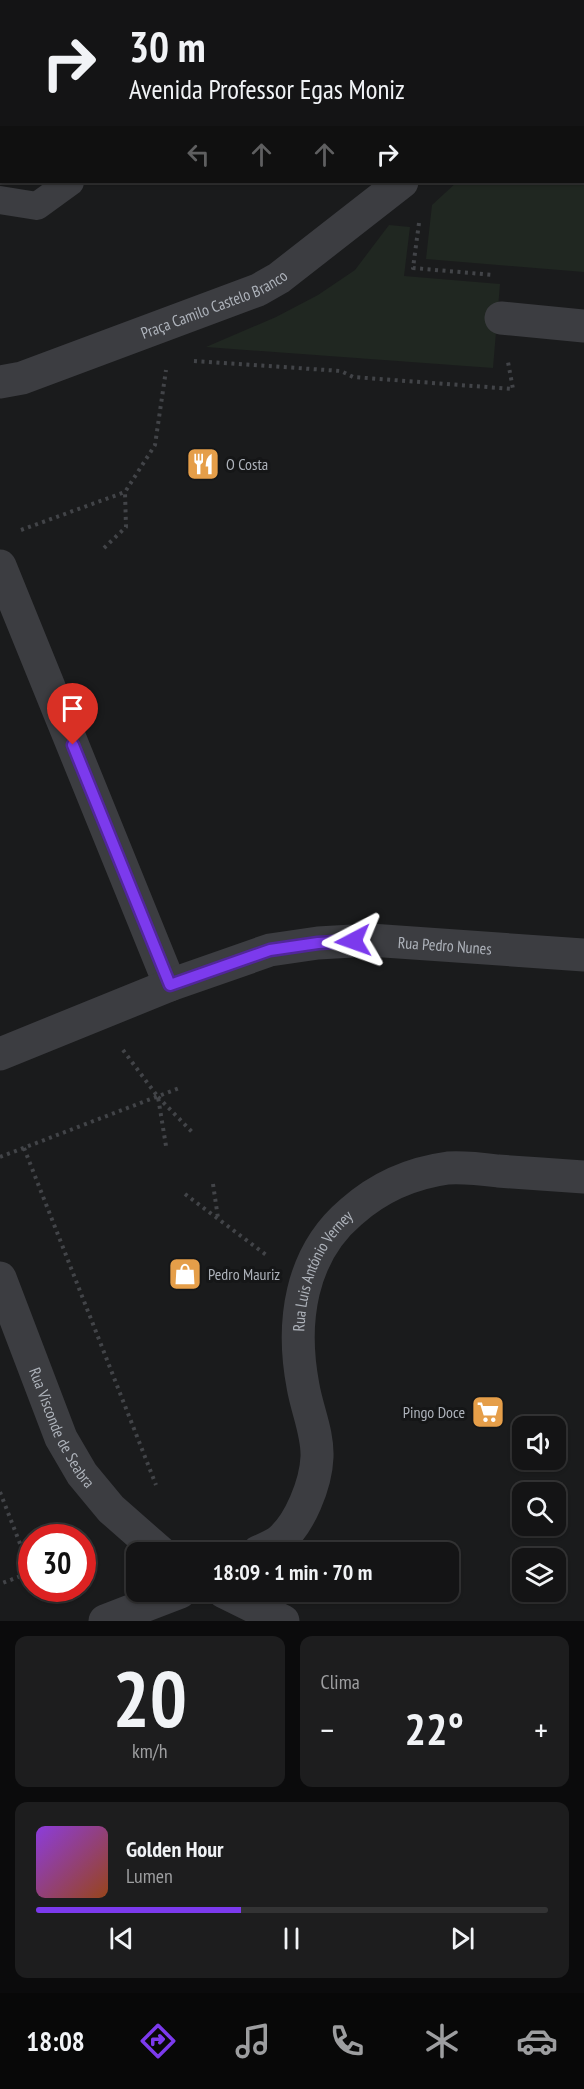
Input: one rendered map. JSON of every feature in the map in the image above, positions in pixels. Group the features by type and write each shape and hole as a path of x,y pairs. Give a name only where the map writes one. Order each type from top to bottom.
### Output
{"street":[{"name":"Praça Camilo Castelo Branco","path":"0,382 22,378 258,290 279,278 401,183"},
{"path":"501,318 584,326"},
{"path":"0,566 170,985"},
{"name":"Rua Pedro Nunes","path":"0,1054 170,985 270,950 318,943 370,940 584,955"},
{"name":"Rua Luis António Verney","path":"277,1542 291,1527 304,1506 314,1478 317,1456 315,1435 303,1387 297,1328 300,1298 310,1269 323,1243 341,1220 365,1199 391,1184 420,1173 451,1168 584,1177"},
{"name":"Rua Visconde de Seabra","path":"0,1278 61,1438 82,1474 111,1509 149,1542"},
{"path":"105,1621 154,1602"},
{"path":"244,1602 283,1621"}],"lane":[{"path":"0,200 37,206 69,183"}],"path":[{"path":"419,228 413,268 500,275"},
{"path":"190,360 341,371 353,377 513,389 501,318"},
{"path":"21,530 124,492 155,445 166,369"},
{"path":"104,548 126,527 124,492"},
{"path":"102,1013 114,1037 158,1096 194,1134"},
{"path":"0,1157 182,1087"},
{"path":"158,1096 166,1146"},
{"path":"24,1148 156,1485"},
{"path":"213,1184 218,1219"},
{"path":"185,1194 305,1284"},
{"path":"0,1492 31,1572 0,1584"}],"shaded area":[{"path":"456,183 584,183 584,272 426,259 432,205"},
{"path":"389,225 410,227 404,276 500,284 493,368 206,347 276,317 318,295 355,270"}],"place":[{"name":"O Costa","path":"203,464"},
{"name":"Pedro Mauriz","path":"185,1274"},
{"name":"Pingo Doce","path":"488,1412"}],"route":[{"path":"73,745 170,985 270,950 353,941"}]}
